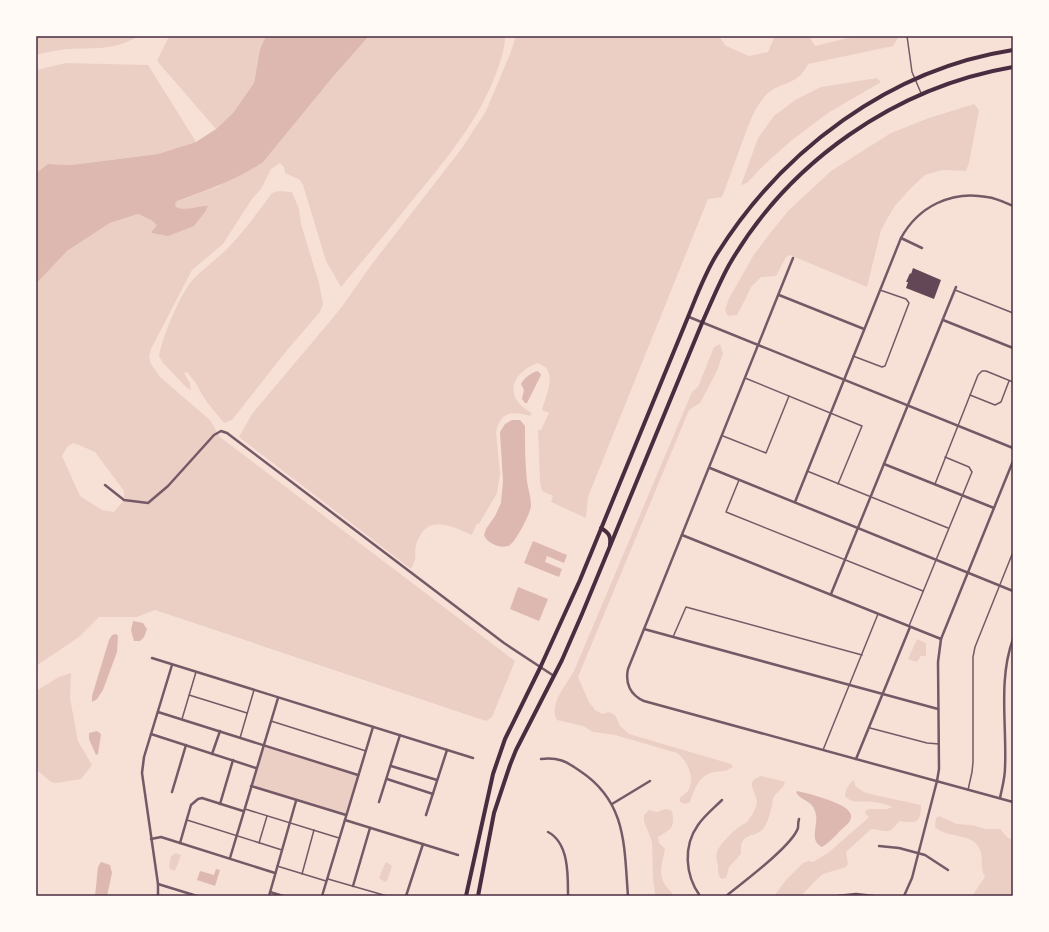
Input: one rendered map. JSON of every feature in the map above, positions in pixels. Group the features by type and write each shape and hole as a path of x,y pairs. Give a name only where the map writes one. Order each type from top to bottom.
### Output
{"main road":[{"path":"466,896 493,774 512,725 580,580 688,317 717,255 748,210 780,173 815,142 846,118 885,94 914,79 961,62 1013,50"},
{"path":"478,896 494,813 516,750 554,676 582,614 715,292 738,251 763,217 792,183 819,158 854,131 883,113 921,93 958,80 1013,66"},
{"path":"602,528 607,532 610,538 609,551"}],"street":[{"path":"794,502 901,238 907,228 918,215 931,206 949,198 968,195 977,196 996,199 1013,206"},
{"path":"901,238 922,248"},
{"path":"793,258 723,436 644,629 627,675 629,688 638,698 644,701 1013,802"},
{"path":"831,594 956,289"},
{"path":"779,294 864,329"},
{"path":"688,317 1013,448"},
{"path":"943,320 1013,348"},
{"path":"105,485 124,500 148,503 168,486 214,435 221,431 227,433 504,643 554,676"},
{"path":"904,896 912,878 939,769 938,662 942,639 1013,460"},
{"path":"884,464 994,508"},
{"path":"710,468 1013,591"},
{"path":"682,535 942,639"},
{"path":"856,759 870,728 910,626"},
{"path":"644,629 938,709"},
{"path":"1000,798 1005,768 1005,677 1007,659 1013,639"},
{"path":"152,658 473,758"},
{"path":"158,896 158,884 142,773 144,757 172,665"},
{"path":"230,858 278,698"},
{"path":"158,712 358,775"},
{"path":"322,896 373,727"},
{"path":"212,754 220,731"},
{"path":"151,734 256,768"},
{"path":"379,802 400,736"},
{"path":"172,792 186,745"},
{"path":"426,815 447,750"},
{"path":"541,759 552,757 572,765 594,782 612,804 622,828 628,896"},
{"path":"220,804 233,760"},
{"path":"391,766 437,780"},
{"path":"387,778 432,794"},
{"path":"612,804 650,780"},
{"path":"251,786 296,801 346,815"},
{"path":"180,843 191,805 198,799 202,798 244,810"},
{"path":"700,896 689,873 689,845 700,822 722,800"},
{"path":"269,896 296,801"},
{"path":"726,896 763,866 792,838 798,829 799,819"},
{"path":"345,820 458,855"},
{"path":"352,886 370,828"},
{"path":"548,832 557,838 564,855 568,874 568,896"},
{"path":"151,838 161,837 276,873"},
{"path":"406,896 423,844"},
{"path":"879,846 918,852 931,858 948,870"},
{"path":"158,884 197,896"},
{"path":"270,892 283,896"},
{"path":"837,896 856,894 874,896"}],"lane":[{"path":"907,36 912,72 921,93"},
{"path":"956,289 1013,313"},
{"path":"853,356 882,367 885,366 888,359 909,303 906,299 880,290"},
{"path":"935,484 978,375 982,371 1013,382"},
{"path":"745,378 862,426 838,484"},
{"path":"970,394 995,405 998,404 1001,402 1009,381"},
{"path":"723,436 766,453 789,396"},
{"path":"910,626 948,528 972,472 966,465 945,457"},
{"path":"807,471 948,528"},
{"path":"739,480 726,512 923,591"},
{"path":"968,790 973,762 973,657 975,647 1013,552"},
{"path":"674,637 686,607 862,655"},
{"path":"823,750 878,614"},
{"path":"182,719 196,672"},
{"path":"240,738 254,690"},
{"path":"189,696 247,713"},
{"path":"271,721 366,751"},
{"path":"870,728 927,743 939,744"},
{"path":"244,810 339,838"},
{"path":"259,843 267,816"},
{"path":"187,820 282,850"},
{"path":"302,874 314,830"},
{"path":"277,866 387,896"}],"shaded area":[{"path":"36,36 138,36 119,45 110,47 60,50 36,55"},
{"path":"169,36 266,36 260,49 254,83 233,113 216,129 157,61"},
{"path":"266,36 369,36 331,79 263,162 210,189 177,201 175,204 176,207 185,209 208,206 194,226 168,236 152,233 157,225 151,220 138,214 110,223 67,251 36,284 36,173 48,164 71,165 158,154 196,142 216,129 233,113 254,83 260,49"},
{"path":"369,36 505,36 504,50 497,71 481,107 471,124 436,172 341,287 326,261 303,185 300,180 285,173 284,167 280,163 271,169 261,189 252,199 223,244 192,270 151,349 149,357 151,364 160,377 210,420 220,437 515,661 492,717 486,721 155,610 137,617 99,617 79,637 36,666 36,284 67,251 110,223 138,214 158,225 152,230 204,206 186,209 176,207 175,204 177,201 219,186 331,79","holes":["73,443 95,452 124,491 124,500 114,512 102,510 80,496 62,456 67,447"]},
{"path":"516,36 719,36 726,46 749,56 768,52 775,36 809,36 815,46 856,36 897,36 898,38 893,46 808,64 799,77 770,91 760,102 750,121 722,197 708,199 588,497 586,518 551,502 553,496 542,491 540,483 538,430 541,430 549,413 542,410 550,378 549,372 546,368 538,363 521,373 516,379 514,386 514,393 517,400 523,407 532,413 530,416 518,413 508,414 504,416 498,425 496,432 500,474 497,493 479,524 477,523 472,535 456,528 441,524 427,527 416,544 415,560 411,569 239,437 252,414 341,308 372,264 462,148 486,111"},
{"path":"66,63 148,65 196,142 158,154 71,165 48,164 36,173 36,70"},
{"path":"877,78 881,82 828,113 792,140 765,164 747,183 741,185 758,138 774,116 795,100 821,87"},
{"path":"974,104 979,110 969,163 966,171 942,170 925,175 894,207 881,230 867,287 790,255 786,257 776,276 761,277 751,287 737,315 728,316 725,310 729,298 753,256 788,211 831,171 891,133 929,118"},
{"path":"278,191 292,192 299,209 301,224 319,283 323,304 320,312 288,349 232,420 224,423 206,401 195,382 187,372 184,373 190,383 191,390 187,388 163,363 159,356 167,329 176,308 190,283 228,248 272,193"},
{"path":"720,344 723,353 717,371 700,403 689,410 578,677 589,702 595,710 602,714 609,712 615,715 620,726 629,734 731,764 733,767 724,771 710,773 701,779 690,802 685,804 680,802 680,798 687,793 691,784 691,779 687,764 677,753 615,735 593,732 583,726 557,720 555,708 560,695 574,671 692,392 698,387 714,347"},
{"path":"537,371 541,375 527,403 525,403 522,399 524,390 521,384 528,376"},
{"path":"512,420 520,420 525,426 526,474 531,505 526,520 516,538 510,545 501,547 490,542 484,535 501,503 503,481 500,432 505,424"},
{"path":"533,541 567,555 564,563 547,556 545,562 562,569 559,577 524,563"},
{"path":"518,587 548,599 539,621 510,609"},
{"path":"133,621 143,623 147,629 144,637 140,641 134,641 131,630"},
{"path":"116,634 118,636 117,652 103,690 97,699 92,702 92,696 109,640 112,635"},
{"path":"917,639 926,643 926,656 921,656 917,662 908,659"},
{"path":"71,673 70,698 78,741 92,765 81,779 56,783 51,782 36,769 36,691 59,677"},
{"path":"97,731 101,734 98,754 96,755 89,739 89,733"},
{"path":"263,745 358,775 346,815 251,786"},
{"path":"761,776 785,782 783,787 773,798 770,815 765,827 760,832 745,838 741,846 741,854 729,867 726,878 721,879 718,872 717,852 726,838 747,822 752,814 757,802 752,782"},
{"path":"854,780 855,786 864,792 921,805 919,819 914,822 900,821 889,831 871,829 846,852 848,864 846,867 823,874 801,896 774,896 786,880 803,863 809,861 813,862 828,853 867,819 869,817 865,813 866,810 892,807 879,803 854,801 848,799 845,796 846,792 849,785"},
{"path":"798,791 836,803 849,811 851,815 848,824 822,847 818,844 815,837 816,815 814,810 810,803 798,795 796,792"},
{"path":"665,809 671,810 673,820 670,829 658,837 659,843 665,849 661,875 664,883 674,896 654,896 652,842 644,821 644,815 649,810 657,812"},
{"path":"939,816 957,824 972,825 985,829 1000,829 1008,838 1013,840 1013,896 972,896 985,877 982,870 980,850 974,842 969,839 945,833 935,827 936,818"},
{"path":"176,853 181,855 175,871 169,867 171,856"},
{"path":"101,862 110,865 112,873 107,896 95,896 98,867"},
{"path":"387,862 392,866 387,881 385,882 379,878 385,863"},
{"path":"216,869 220,870 215,886 197,880 200,871 214,875"}],"building":[{"path":"913,268 941,280 934,299 906,288 908,282 906,282"}]}
